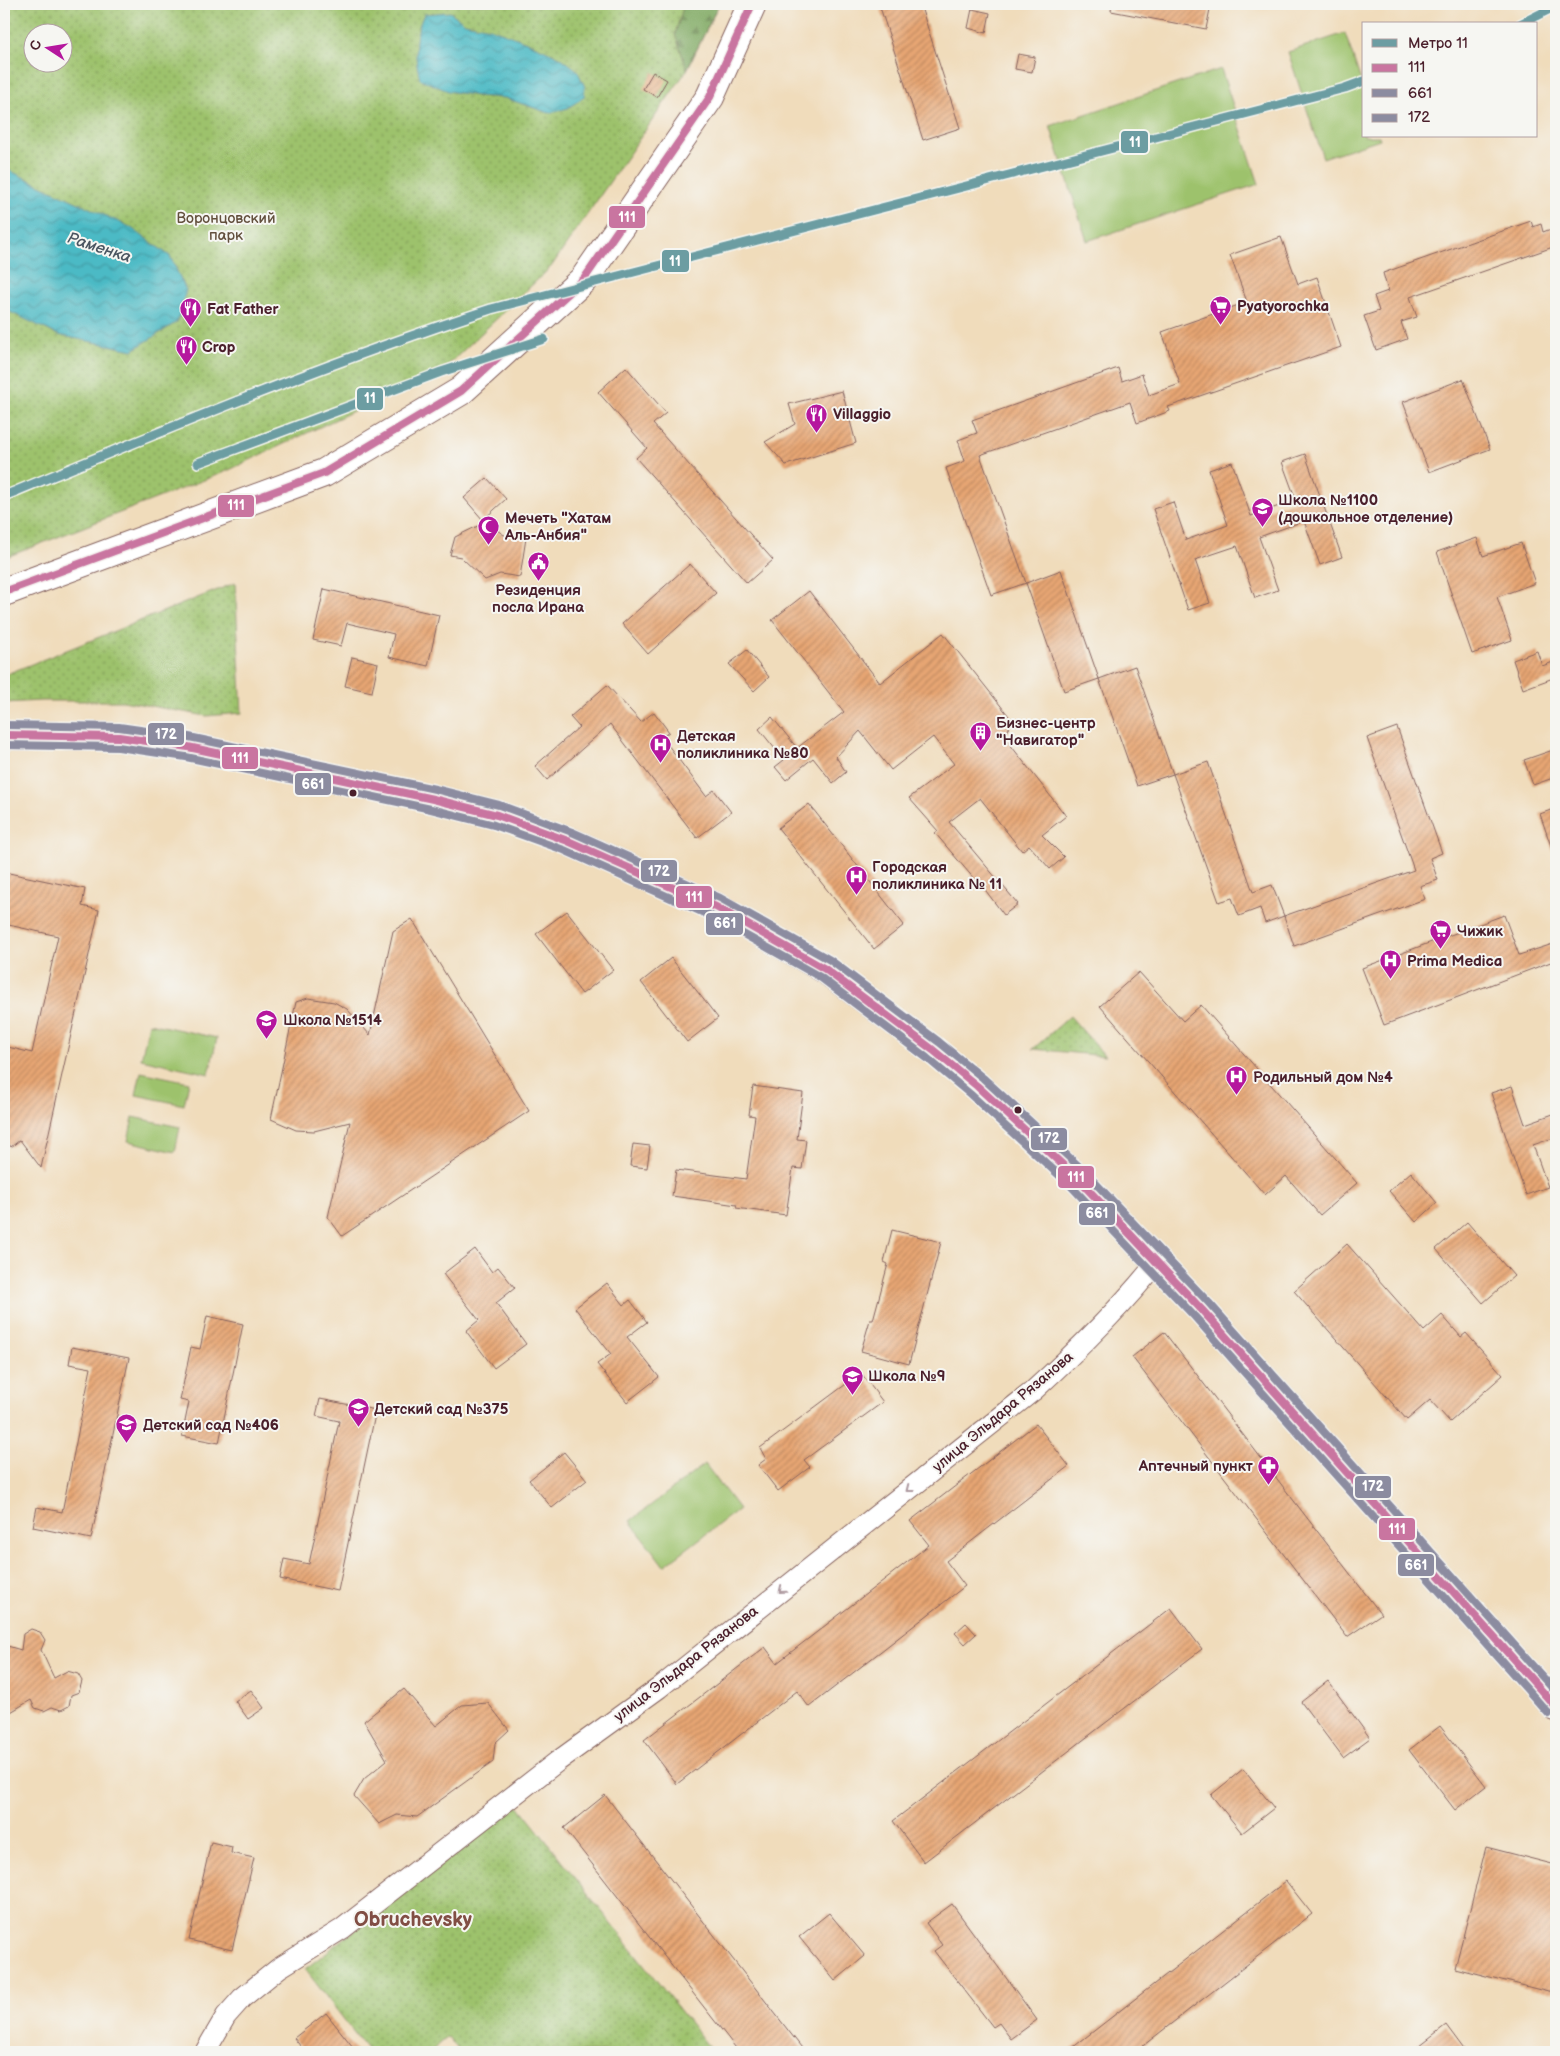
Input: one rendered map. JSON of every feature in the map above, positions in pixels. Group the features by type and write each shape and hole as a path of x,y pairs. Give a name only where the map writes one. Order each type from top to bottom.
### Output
{"street":[{"path":"4,592 324,473 461,391 584,279 710,97 752,4"},
{"path":"4,735 119,737 188,747 433,799 497,815 568,840 716,907 825,969 933,1050 977,1086 1078,1179 1158,1261 1556,1707"},
{"name":"улица Эльдара Рязанова","path":"205,2052 226,2016 242,1998 279,1968 348,1923 590,1737 659,1688 1030,1394 1090,1339 1136,1289 1158,1261"}],"green space":[{"name":"Воронцовский парк","path":"4,4 719,4 687,70 551,267 446,367 227,471 4,558"},
{"path":"684,4 719,4 687,69 675,34"},
{"path":"1345,33 1362,84 1362,138 1380,139 1323,158 1288,52"},
{"path":"1221,69 1259,184 1087,241 1050,126"},
{"path":"235,583 242,713 206,716 123,701 4,703 4,675"},
{"path":"1070,1016 1105,1056 1033,1049"},
{"path":"149,1023 217,1038 209,1074 141,1059"},
{"path":"141,1072 189,1082 184,1105 136,1095"},
{"path":"133,1117 180,1127 175,1152 128,1141"},
{"path":"705,1464 739,1509 664,1566 630,1521"},
{"path":"517,1804 713,2052 557,2052 554,2049 549,2052 460,2052 448,2037 430,2052 369,2052 305,1969"}],"water":[{"path":"450,12 465,23 490,28 560,57 577,70 585,87 584,97 568,108 549,113 505,98 448,91 420,79 416,39 424,14"},
{"name":"Раменка","path":"4,168 130,227 170,256 186,290 177,322 133,350 58,335 4,309"}],"building":[{"path":"879,4 920,4 960,128 923,140"},
{"path":"1112,4 1211,4 1206,29 1111,11"},
{"path":"972,9 990,13 986,33 968,28"},
{"path":"1018,54 1035,57 1032,72 1015,69"},
{"path":"653,72 667,80 657,97 643,89"},
{"path":"1531,221 1533,227 1541,224 1543,232 1556,227 1556,246 1410,297 1417,317 1401,322 1407,339 1376,350 1364,316 1379,311 1374,296 1388,291 1383,273"},
{"path":"1281,237 1298,284 1317,277 1341,347 1168,407 1170,411 1137,423 1130,402 980,455 1026,583 991,595 946,468 965,461 958,440 977,433 972,420 1118,368 1122,381 1142,374 1149,395 1180,384 1162,332 1247,302 1230,255"},
{"path":"626,367 666,413 653,424 773,560 747,583 636,458 647,448 598,392"},
{"path":"1463,379 1490,449 1429,472 1403,402"},
{"name":"Villaggio","path":"842,391 856,443 786,465 765,442 795,424 789,404"},
{"path":"1305,454 1342,557 1320,565 1304,521 1259,537 1278,590 1255,598 1237,546 1195,560 1210,603 1188,610 1153,509 1173,502 1186,540 1228,525 1209,470 1232,462 1251,516 1296,500 1282,462"},
{"path":"487,478 506,499 483,520 464,498"},
{"name":"Мечеть \"Хатам Аль-Анбия\"","path":"486,522 504,535 526,538 520,577 500,574 485,580 461,557 450,555 455,537"},
{"path":"1477,538 1483,556 1521,543 1535,583 1497,597 1512,640 1472,654 1437,552"},
{"path":"690,564 716,593 648,654 622,624"},
{"path":"1061,570 1099,679 1064,691 1026,583"},
{"path":"324,589 439,615 428,666 389,657 394,634 347,623 341,646 313,640"},
{"path":"809,591 880,683 943,633 1012,720 1005,738 1066,816 1042,835 1064,857 1050,869 1029,845 1022,851 980,798 949,822 1018,904 1004,915 977,879 975,880 935,833 938,831 909,798 954,764 933,737 891,770 860,731 836,757 846,772 833,783 813,758 786,780 775,767 784,760 759,729 772,717 797,748 844,712 772,620"},
{"path":"747,650 769,677 754,691 729,664"},
{"path":"1537,651 1542,666 1556,661 1556,677 1523,689 1513,660"},
{"path":"352,657 378,663 372,692 345,686"},
{"path":"1135,666 1173,774 1137,786 1099,679"},
{"name":"Детская поликлиника №80","path":"607,685 641,722 654,712 669,732 662,737 706,796 714,790 731,812 697,838 610,724 547,780 535,766 579,727 570,717"},
{"path":"1397,727 1442,853 1430,858 1438,880 1420,886 1425,899 1294,946 1284,916 1414,870 1367,738"},
{"path":"1556,749 1556,777 1533,785 1524,760"},
{"path":"1208,762 1253,892 1272,885 1284,916 1265,923 1260,908 1239,916 1232,898 1219,902 1173,774"},
{"name":"Городская поликлиника № 11","path":"809,804 904,925 874,949 778,828"},
{"path":"1556,808 1556,855 1554,855 1540,814"},
{"path":"4,872 85,889 82,906 99,910 41,1168 20,1140 11,1147 4,1137 4,1046 32,1053 58,936 4,924"},
{"path":"567,911 613,970 582,994 536,934"},
{"path":"1504,915 1519,955 1556,943 1556,960 1384,1025 1362,968"},
{"path":"412,919 529,1111 342,1236 328,1217 350,1122 314,1131 296,1130 271,1119 296,1002 308,998 334,1002 347,1009 370,1035 393,931"},
{"path":"671,958 718,1018 687,1042 641,982"},
{"path":"1139,972 1183,1021 1201,1005 1357,1183 1320,1215 1286,1176 1265,1195 1100,1006"},
{"path":"753,1086 803,1093 797,1139 806,1140 802,1169 793,1168 786,1215 736,1208 737,1205 672,1196 676,1170 746,1179 755,1116 749,1115"},
{"path":"1512,1086 1525,1124 1556,1113 1556,1137 1533,1145 1548,1187 1526,1195 1491,1093"},
{"path":"633,1144 650,1146 647,1168 630,1166"},
{"path":"1411,1172 1437,1203 1416,1222 1389,1191"},
{"path":"1467,1222 1514,1276 1483,1303 1436,1249"},
{"path":"892,1230 941,1242 909,1364 861,1351 870,1320 873,1320 888,1264 884,1262"},
{"path":"1347,1244 1424,1331 1442,1315 1461,1337 1466,1333 1503,1375 1450,1422 1430,1400 1407,1420 1294,1291"},
{"path":"475,1249 492,1272 498,1267 515,1288 496,1303 526,1344 494,1368 466,1331 479,1320 443,1274"},
{"path":"607,1283 624,1305 630,1300 647,1322 627,1337 659,1377 627,1402 597,1364 611,1354 575,1308"},
{"path":"207,1316 243,1324 219,1443 182,1436 189,1402 180,1400 191,1347 200,1349"},
{"path":"1164,1332 1381,1614 1347,1637 1132,1357"},
{"path":"72,1347 129,1358 91,1539 33,1527 37,1507 62,1512 91,1368 69,1364"},
{"path":"861,1373 883,1402 804,1460 810,1467 778,1491 758,1465 766,1459 760,1448"},
{"path":"320,1399 376,1410 338,1591 280,1579 284,1559 309,1564 339,1421 316,1416"},
{"path":"1036,1424 1069,1466 946,1561 965,1586 809,1707 797,1691 677,1784 644,1740 765,1647 777,1663 929,1545 910,1521"},
{"path":"564,1452 587,1480 552,1508 529,1480"},
{"path":"1171,1608 1202,1649 924,1862 893,1821"},
{"path":"966,1623 976,1634 965,1644 955,1633"},
{"path":"31,1629 40,1632 45,1640 41,1650 54,1678 67,1671 78,1674 82,1681 79,1692 71,1695 69,1706 61,1710 52,1707 44,1711 35,1708 31,1700 4,1716 4,1645 21,1650 23,1634"},
{"path":"1328,1681 1370,1738 1343,1758 1301,1702"},
{"path":"404,1689 436,1726 462,1705 488,1703 509,1730 495,1743 493,1762 417,1817 397,1815 379,1824 354,1796 364,1779 387,1760 364,1721"},
{"path":"251,1690 264,1708 248,1719 235,1701"},
{"path":"1440,1726 1486,1786 1455,1810 1409,1750"},
{"path":"1243,1769 1274,1808 1242,1833 1211,1795"},
{"path":"605,1795 805,2052 739,2052 564,1828"},
{"path":"211,1842 232,1847 231,1853 254,1858 232,1950 189,1940"},
{"path":"1486,1847 1556,1865 1556,1994 1455,1968"},
{"path":"1286,1881 1312,1914 1135,2052 1067,2052"},
{"path":"952,1904 1037,2020 1011,2039 999,2023 993,2027 934,1951 942,1945 926,1923"},
{"path":"829,1913 865,1956 835,1981 799,1937"},
{"path":"326,2013 357,2052 305,2052 294,2038"},
{"path":"1446,2025 1466,2052 1411,2052"}],"metro line":[{"name":"11","path":"1524,22 1556,6"},
{"name":"11","path":"4,496 306,374 491,309 1345,88 1362,82"},
{"name":"11","path":"198,463 441,372 544,339"}],"transit line":[{"name":"111","path":"4,592 324,473 461,391 584,279 710,97 752,4"},
{"name":"172","path":"4,725 119,727 189,737 435,789 499,805 572,832 720,898 830,960 939,1042 983,1078 1085,1172 1209,1303 1556,1692"},
{"name":"111","path":"4,735 119,737 188,747 433,799 497,815 568,841 716,907 825,969 933,1050 977,1086 1078,1179 1202,1310 1556,1707"},
{"name":"661","path":"4,745 118,747 186,757 431,809 494,825 564,850 711,916 820,977 927,1058 970,1094 1071,1186 1195,1317 1549,1714"}],"place":[{"name":"Pyatyorochka","path":"1221,325"},
{"name":"Fat Father","path":"191,328"},
{"name":"Crop","path":"186,366"},
{"name":"Villaggio","path":"817,433"},
{"name":"Школа №1100 (дошкольное отделение)","path":"1262,528"},
{"name":"Мечеть \"Хатам Аль-Анбия\"","path":"489,546"},
{"name":"Резиденция посла Ирана","path":"538,581"},
{"name":"Бизнеc-центр \"Навигатор\"","path":"980,751"},
{"name":"Детская поликлиника №80","path":"661,764"},
{"name":"Городская поликлиника № 11","path":"856,895"},
{"name":"Чижик","path":"1441,950"},
{"name":"Prima Medica","path":"1391,980"},
{"name":"Школа №1514","path":"267,1039"},
{"name":"Родильный дом №4","path":"1237,1096"},
{"name":"Школа №9","path":"852,1395"},
{"name":"Детский сад №375","path":"358,1428"},
{"name":"Детский сад №406","path":"127,1444"},
{"name":"Аптечный пункт","path":"1269,1485"}],"district":[{"name":"Obruchevsky","path":"413,1920"}]}
